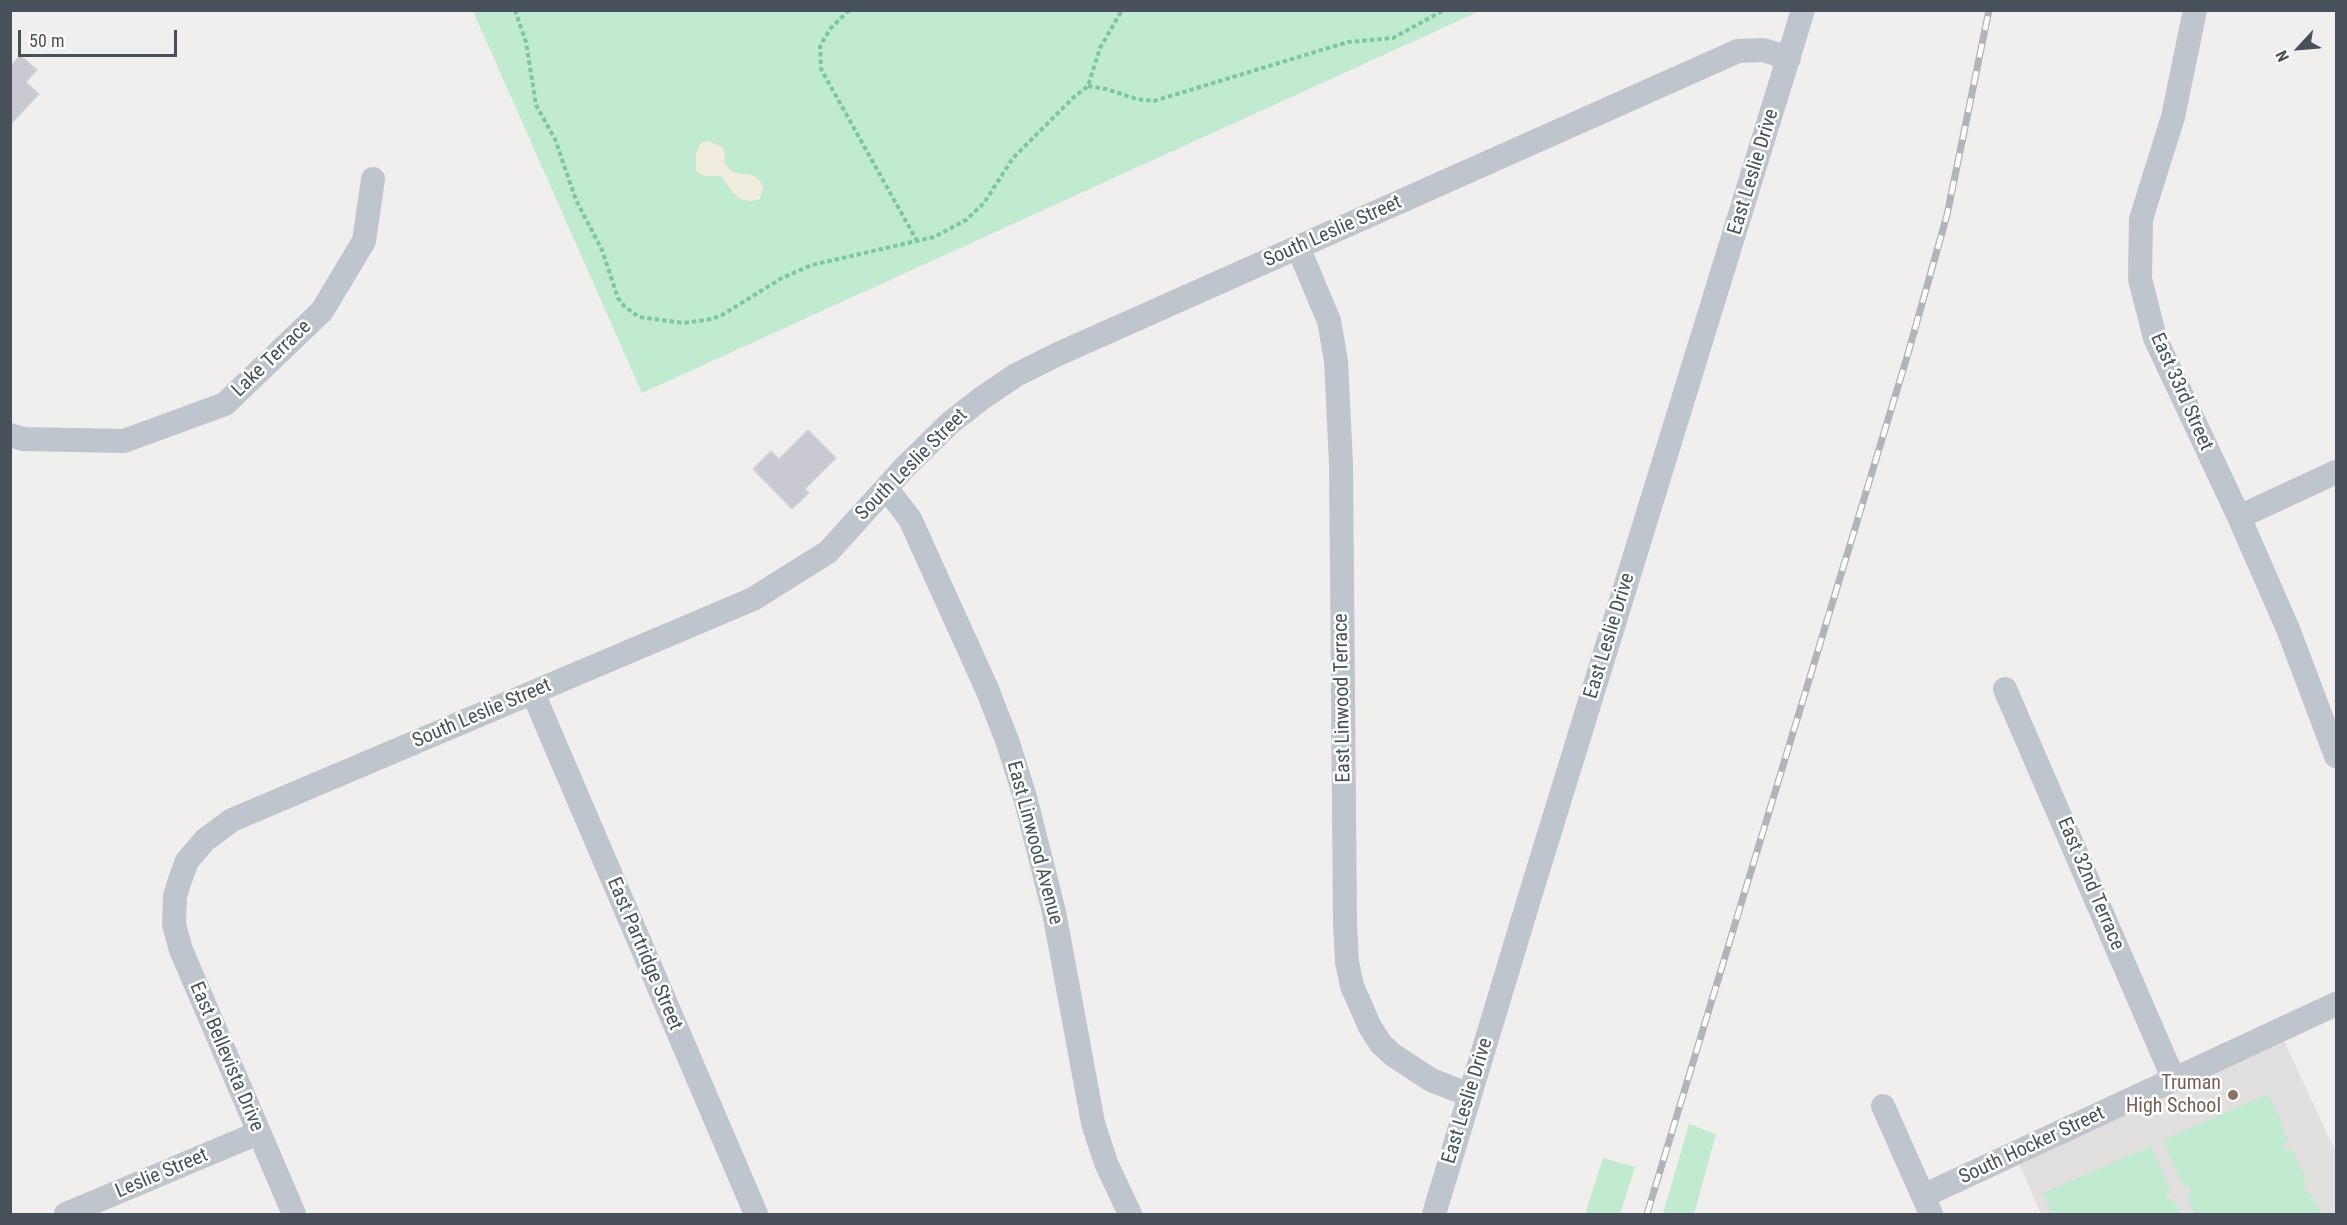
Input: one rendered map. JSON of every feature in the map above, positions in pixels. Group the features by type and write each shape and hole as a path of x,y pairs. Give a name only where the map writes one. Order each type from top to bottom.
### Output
{"street":[{"name":"East Leslie Drive","path":"1434,1215 1803,10"},
{"name":"East 33rd Street","path":"2195,10 2173,117 2141,219 2140,279 2155,338 2239,517 2288,629 2337,756"},
{"name":"South Leslie Street","path":"175,896 188,861 205,840 232,820 753,599 828,552 905,467 950,423 1016,375 1738,51 1763,50 1789,58"},
{"name":"Lake Terrace","path":"10,435 23,439 124,441 225,404 322,311 364,241 373,179"},
{"name":"East Linwood Terrace","path":"1298,247 1329,321 1336,361 1341,464 1347,962 1352,986 1370,1027 1382,1044 1393,1055 1431,1080 1470,1095"},
{"path":"2239,517 2337,472"},
{"name":"East Linwood Avenue","path":"887,489 910,519 987,689 1008,743 1025,797 1054,912 1093,1123 1106,1163 1130,1215"},
{"name":"East 32nd Terrace","path":"2005,688 2174,1080"},
{"name":"East Partridge Street","path":"532,693 756,1215"},
{"name":"East Bellevista Drive","path":"175,896 174,925 181,950 294,1215"},
{"name":"South Hocker Street","path":"1927,1205 2174,1080 2337,1004"},
{"path":"1883,1106 1927,1205"},
{"name":"Leslie Street","path":"66,1215 258,1133"}],"path":[{"path":"515,10 526,42 536,105 555,139 576,200 602,250 618,298 632,313 655,320 684,323 712,319 735,308 799,269 943,234 975,214 1013,158 1088,86 1095,59 1122,10"},
{"path":"849,10 831,28 820,47 821,69 917,241"},
{"path":"1088,86 1137,99 1154,101 1348,42 1392,38 1444,10"}],"shaded area":[{"name":"Truman High School","path":"2283,1038 2336,1153 2336,1214 2041,1214 2017,1159"}],"green space":[{"path":"473,11 1480,11 642,393"},
{"path":"2268,1094 2288,1139 2283,1148 2293,1151 2306,1181 2303,1191 2312,1194 2321,1214 2195,1214 2187,1197 2191,1188 2182,1184 2163,1140"},
{"path":"1689,1124 1716,1134 1694,1214 1663,1214"},
{"path":"2151,1146 2170,1190 2166,1198 2176,1202 2181,1214 2052,1214 2043,1193"},
{"path":"1603,1158 1635,1167 1620,1214 1585,1214"}],"sand":[{"path":"708,141 723,147 724,162 730,170 735,173 753,175 761,182 763,189 760,199 751,201 740,199 721,176 704,176 696,171 696,153 701,143"}],"building":[{"path":"20,55 37,70 26,82 39,94 10,125 10,67"},
{"path":"808,430 836,458 805,489 809,493 792,509 753,469 771,451 779,459"}],"railway":[{"path":"1647,1214 1907,357 1947,215 1989,10"}],"place":[{"name":"Truman High School","path":"2233,1095"}]}
